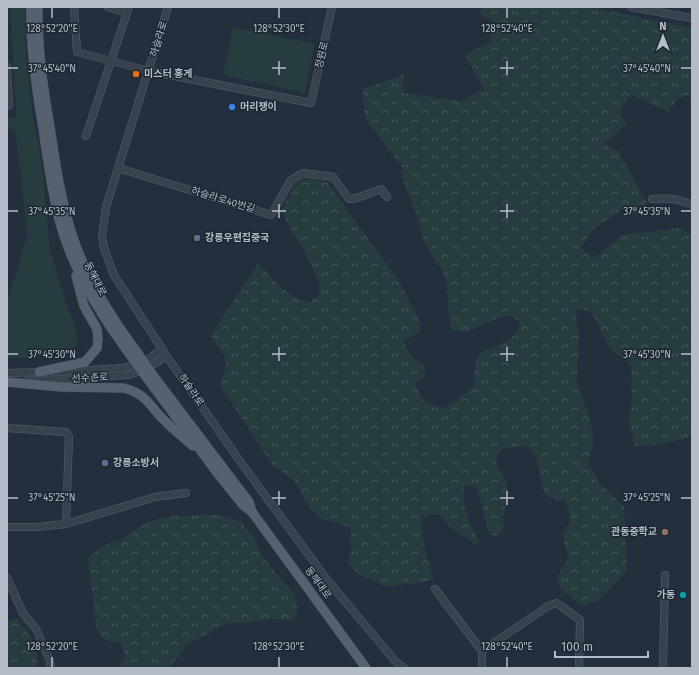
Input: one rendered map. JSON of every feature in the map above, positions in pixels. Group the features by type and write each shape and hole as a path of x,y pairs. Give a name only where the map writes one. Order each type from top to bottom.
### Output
{"main road":[{"name":"동해대로","path":"31,7 34,65 38,101 58,215 69,249 85,285 98,309 136,357 218,474 243,505 252,512 366,668"},
{"name":"동해대로","path":"38,7 39,47 45,98 58,181 70,228 76,248 93,286 136,357"},
{"path":"39,372 85,362 97,348 97,329 84,306 69,249"},
{"name":"동해대로","path":"152,380 249,502 252,512"},
{"path":"7,382 62,387 124,388 132,390 139,393 166,422 207,458"}],"street":[{"name":"하슬라로","path":"74,7 77,52 149,71 311,103"},
{"path":"86,136 112,62 128,10 108,7"},
{"name":"하슬라로","path":"168,7 106,207 102,236 104,248 114,275 166,355 237,457 328,581 396,662 404,668"},
{"name":"정원로","path":"311,103 332,7"},
{"path":"635,7 692,18"},
{"path":"7,68 8,106"},
{"name":"하슬라로40번길","path":"118,168 271,215 291,180 303,173 333,177 349,199 357,198 381,189 387,197"},
{"path":"652,199 673,198 682,200 692,205"},
{"name":"선수촌로","path":"7,373 123,368 136,365 150,358 162,348"},
{"name":"선수촌로","path":"7,382 127,375 156,365 166,355"},
{"path":"7,428 66,432 69,437 66,524"},
{"path":"7,527 66,524 155,497 186,493"},
{"path":"663,668 665,575"},
{"path":"7,578 23,613 36,629 50,661 51,668"},
{"path":"435,589 482,650 482,668"},
{"path":"482,650 548,606 557,603 580,620 579,668"}],"green space":[{"path":"10,7 25,7 26,55 32,111 42,164 50,250 68,309 76,329 77,345 62,352 53,354 7,359 7,299 19,267 23,247 28,237 15,129 7,129 7,118 16,118"},
{"path":"482,7 589,7 692,28 692,106 688,95 676,100 669,112 631,95 618,112 627,124 604,144 618,151 647,203 638,216 625,208 593,229 581,248 595,258 622,235 679,228 692,235 692,401 689,405 692,417 692,429 689,437 668,443 635,446 628,422 632,398 631,365 608,346 592,313 582,309 575,311 579,334 577,380 588,413 593,436 593,444 588,461 598,482 624,506 627,571 597,602 581,605 562,590 556,578 569,558 563,535 570,523 569,511 565,501 546,496 542,486 537,458 526,446 504,448 499,452 496,463 508,485 502,533 495,536 489,534 478,490 474,486 464,486 463,493 467,515 480,542 476,544 451,528 440,515 432,514 422,517 421,524 423,540 433,580 388,587 360,575 348,564 351,547 350,527 322,519 310,509 294,480 273,466 220,386 227,361 211,335 258,264 281,288 294,296 311,302 318,296 320,285 304,249 293,235 282,210 295,184 305,178 327,182 401,284 421,324 419,333 403,340 411,356 423,365 426,375 415,383 422,399 425,402 445,408 474,386 475,362 480,353 507,341 516,334 520,321 509,315 495,319 470,330 460,332 450,328 447,286 442,269 430,254 423,239 415,210 401,172 403,169 365,118 363,89 404,75 403,93 461,101 484,89 465,55 490,42 493,23 480,13"},
{"path":"233,27 315,44 305,93 223,75"},
{"path":"223,515 242,523 254,538 263,557 294,594 298,611 293,620 270,619 247,623 228,623 188,644 169,668 118,668 125,657 121,643 106,640 97,631 88,558 102,546 122,539 148,522 172,516"},
{"path":"17,619 26,630 36,649 38,668 7,668 7,621"}],"place":[{"name":"미스터 홍게","path":"136,74"},
{"name":"머리쟁이","path":"232,107"},
{"name":"강릉우편집중국","path":"197,238"},
{"name":"강릉소방서","path":"105,463"},
{"name":"관동중학교","path":"665,532"},
{"name":"가동","path":"683,595"}]}
